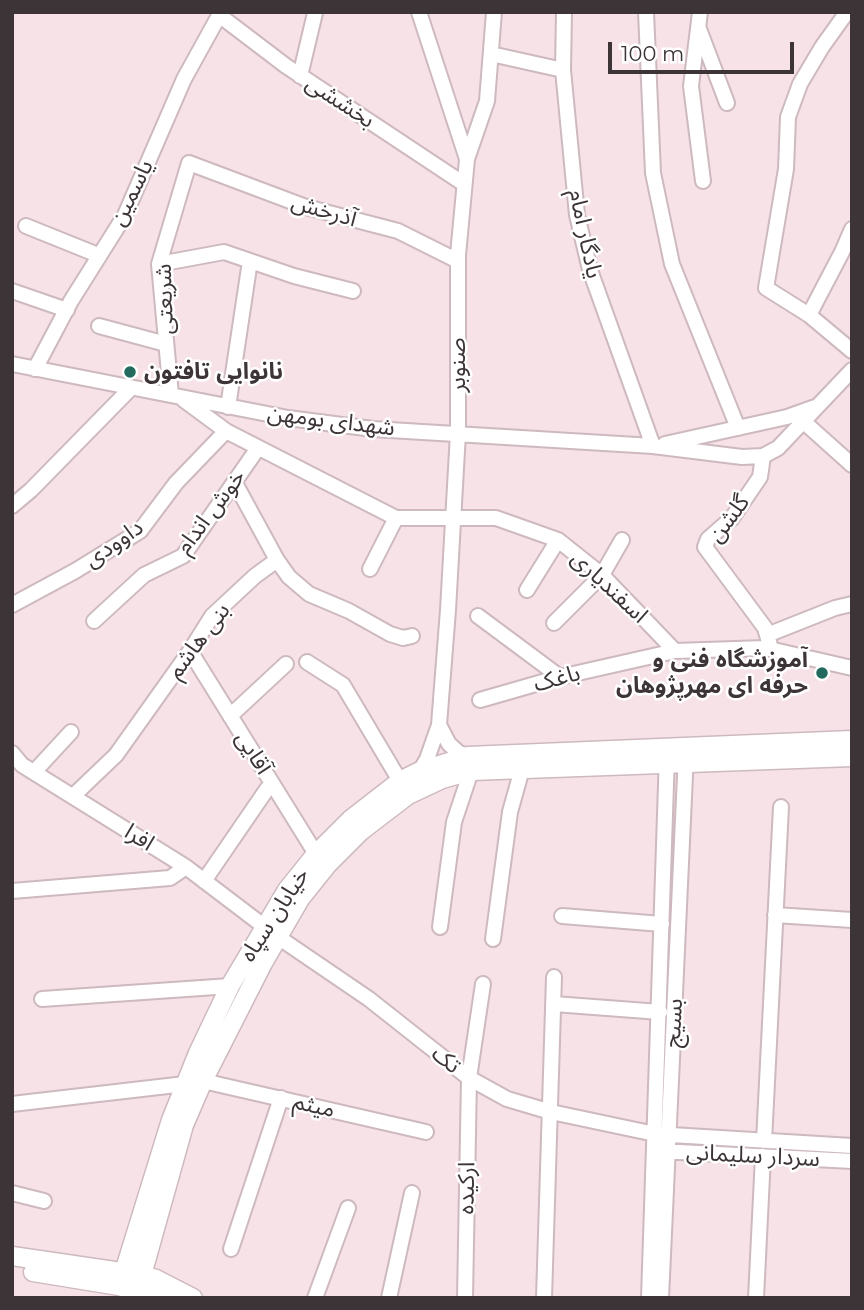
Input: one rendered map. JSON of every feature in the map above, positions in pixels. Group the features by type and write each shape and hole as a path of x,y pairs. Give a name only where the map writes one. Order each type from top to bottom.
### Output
{"main road":[{"name":"خیابان سپاه","path":"124,1272 171,1120 194,1082 271,932 287,890 316,854 351,819 400,781 420,771 470,764 686,756 852,740"},
{"name":"خیابان سپاه","path":"686,756 852,757"},
{"name":"خیابان سپاه","path":"142,1275 184,1125 198,1053 230,986 328,864 361,831 408,795 470,764 522,769 667,757"},
{"path":"12,1256 142,1275 156,1279 193,1298"},
{"path":"12,1268 118,1286 160,1298"}],"street":[{"name":"صنوبر","path":"419,12 467,159 458,261 458,433 439,724 420,771"},
{"path":"467,159 487,101 494,12"},
{"name":"یادگار امام","path":"564,12 563,70 577,215 590,270 653,446"},
{"path":"646,12 653,173 672,264 738,428"},
{"path":"848,12 822,47 800,84 788,117 786,169 766,288 809,315 852,351"},
{"path":"300,76 315,13"},
{"name":"بخششی","path":"220,14 300,76 464,184"},
{"name":"یاسمین","path":"35,369 99,255 125,215 184,79 220,14"},
{"path":"698,18 727,103"},
{"path":"698,18 691,86 704,180"},
{"path":"491,54 563,70"},
{"name":"آذرخش","path":"189,163 306,207 398,231 458,261"},
{"name":"شریعتی","path":"176,396 166,344 159,264 189,163"},
{"path":"26,226 99,255"},
{"path":"809,315 852,229"},
{"path":"159,264 225,252 294,276 352,291"},
{"path":"228,407 250,261"},
{"path":"12,291 67,310"},
{"path":"99,326 166,344"},
{"name":"شهدای بومهن","path":"12,364 288,418 373,429 653,446"},
{"path":"653,446 742,457 763,456 778,449 852,370"},
{"path":"12,506 32,490 131,388"},
{"name":"اسفندیاری","path":"176,396 226,431 396,518 496,518 558,540 602,575 675,651"},
{"path":"653,446 787,417 821,405"},
{"path":"804,422 852,466"},
{"name":"داوودی","path":"12,605 140,531 176,484 226,431"},
{"name":"خوش اندام","path":"94,621 144,575 183,556 258,448"},
{"name":"گلشن","path":"763,456 760,477 732,518 708,539 705,547 765,628 769,642"},
{"path":"235,483 289,577 309,594 349,611 390,634 403,638 412,636"},
{"path":"370,569 396,518"},
{"path":"527,590 558,540"},
{"path":"554,623 602,575 622,540"},
{"name":"بنی هاشم","path":"72,796 116,755 212,616 255,576 277,560"},
{"path":"675,651 769,642 835,608 852,604"},
{"path":"478,616 559,677"},
{"path":"769,642 852,668"},
{"name":"آقایی","path":"190,651 316,854"},
{"name":"باغک","path":"480,700 559,677 675,651"},
{"path":"307,662 343,685 400,781"},
{"path":"230,716 286,664"},
{"path":"439,724 449,744 470,764 454,822 440,926"},
{"path":"23,767 71,732"},
{"name":"افرا","path":"12,753 23,767 186,867 271,932"},
{"name":"بسیج","path":"649,1298 686,756"},
{"name":"بسیج","path":"662,1135 660,1012 667,757"},
{"path":"494,939 510,811 522,769"},
{"path":"204,881 267,789"},
{"path":"764,1141 781,807"},
{"path":"12,891 170,878 186,867"},
{"path":"775,915 852,920"},
{"path":"562,916 663,924"},
{"name":"تک","path":"271,932 369,999 469,1078 507,1099 551,1112 662,1135"},
{"path":"544,1298 554,976"},
{"name":"ارکیده","path":"465,1298 469,1078 483,984"},
{"path":"42,999 230,986"},
{"path":"554,1004 660,1012"},
{"name":"میثم","path":"12,1104 194,1082 281,1098 426,1132"},
{"path":"231,1249 281,1098"},
{"name":"سردار سلیمانی","path":"662,1135 852,1146"},
{"name":"بسیج","path":"661,1151 661,1298"},
{"name":"سردار سلیمانی","path":"661,1151 852,1161"},
{"path":"756,1298 763,1156"},
{"path":"12,1193 44,1201"},
{"path":"389,1298 412,1193"},
{"path":"314,1298 348,1208"}],"place":[{"name":"نانوایی تافتون","path":"130,372"},
{"name":"آموزشگاه فنی و حرفه ای مهرپژوهان","path":"822,673"}]}
